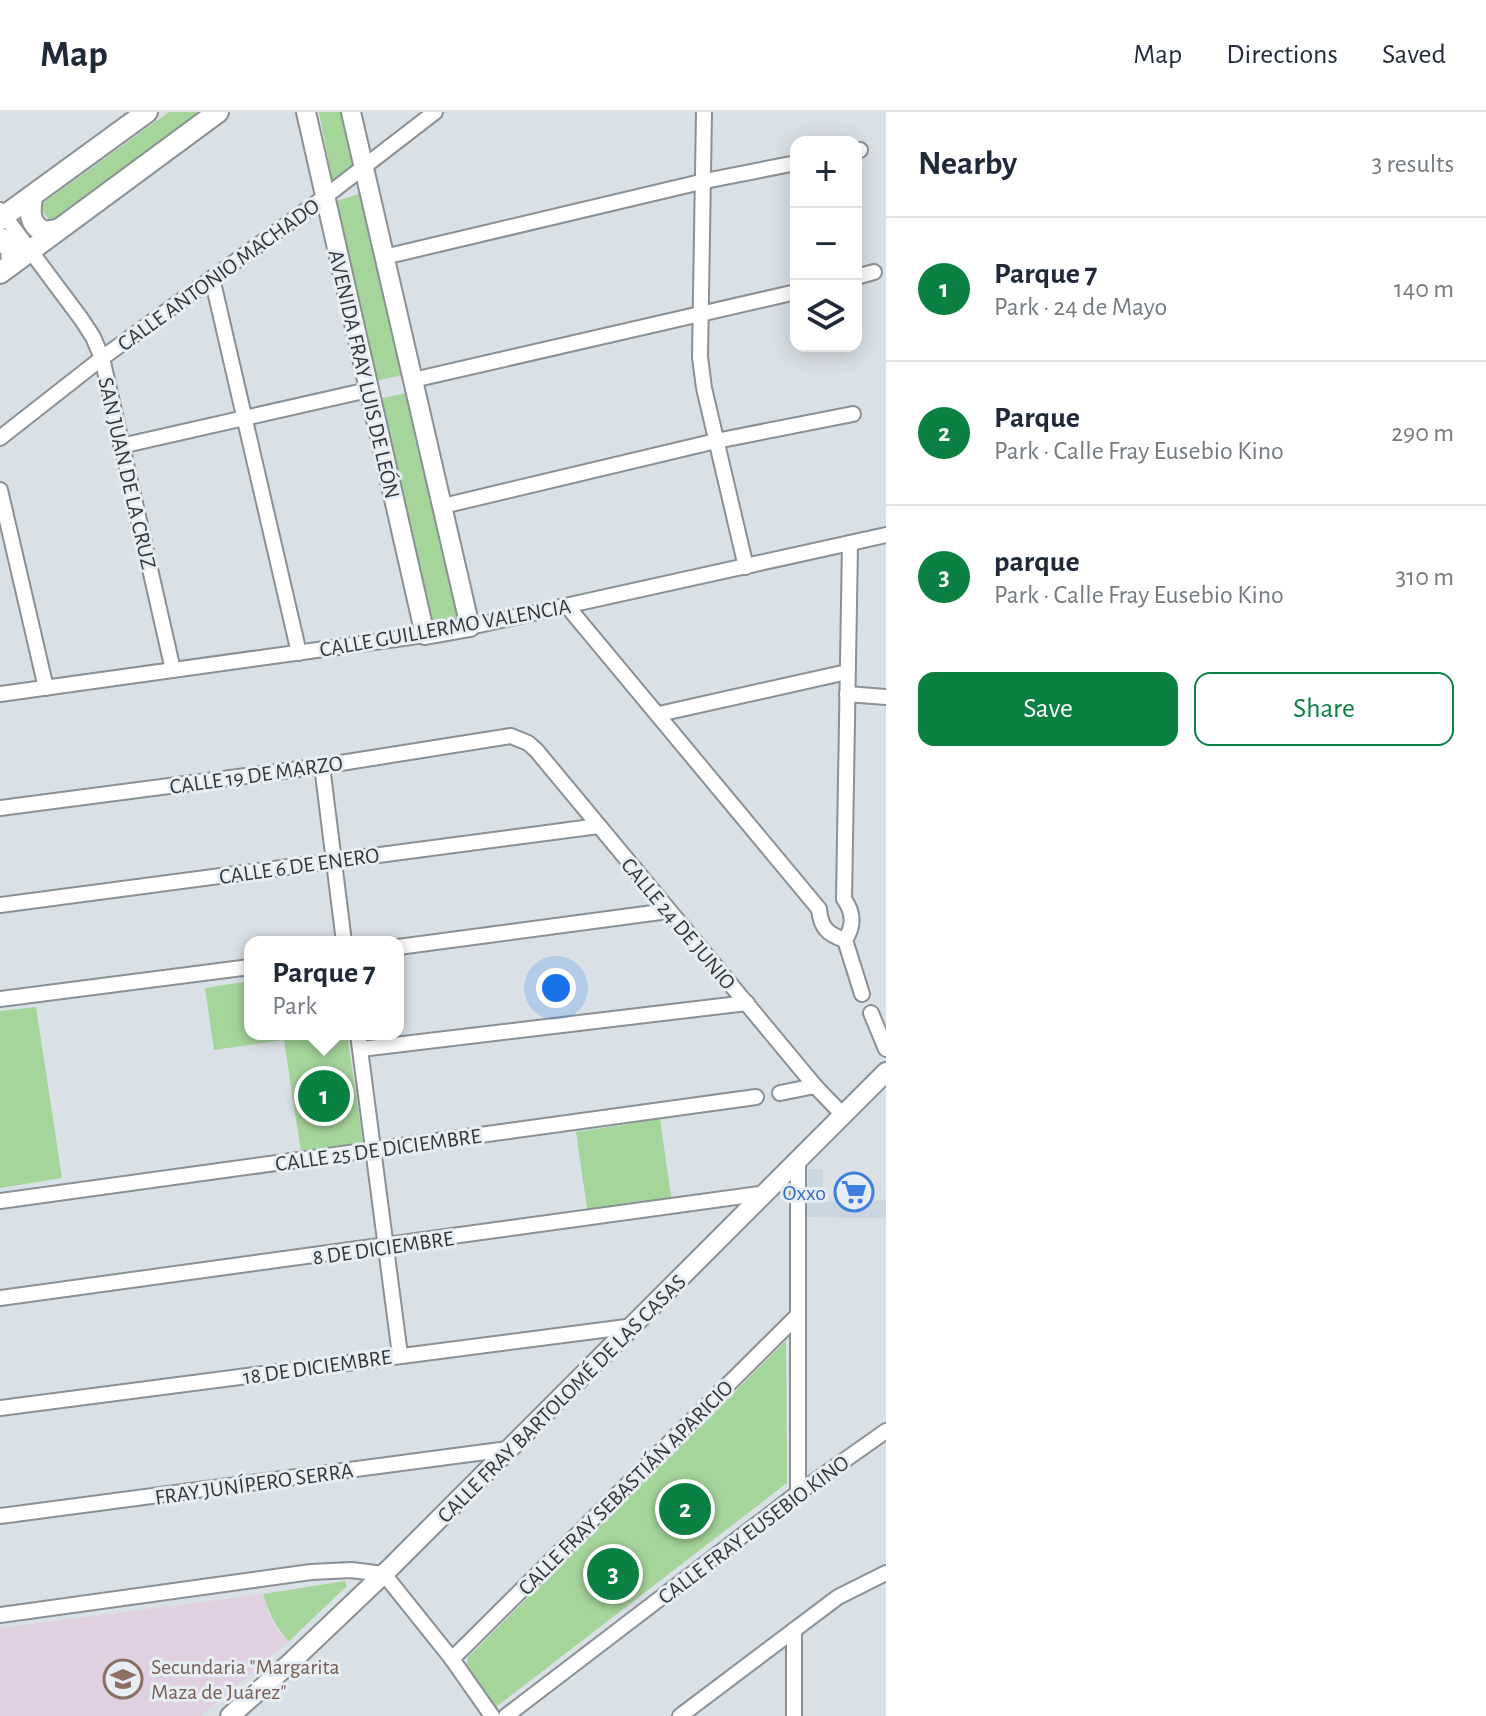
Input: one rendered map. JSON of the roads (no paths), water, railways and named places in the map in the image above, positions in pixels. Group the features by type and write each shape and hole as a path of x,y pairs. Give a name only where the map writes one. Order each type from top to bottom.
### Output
{"main road":[{"path":"2,215 147,112"},
{"path":"0,238 11,249 14,263 218,112"},
{"path":"32,196 30,215 34,226 44,232 58,230"}],"street":[{"name":"AVENIDA FRAY LUIS DE LEÓN","path":"306,112 425,635"},
{"name":"AVENIDA FRAY LUIS DE LEÓN","path":"351,112 470,627"},
{"name":"CALLE ANTONIO MACHADO","path":"0,438 102,358 326,196 436,112"},
{"path":"704,112 700,357 746,567"},
{"path":"384,257 705,181 790,164"},
{"name":"SAN JUAN DE LA CRUZ","path":"2,215 14,263 82,320 102,358 173,670"},
{"path":"862,275 874,272"},
{"path":"212,278 299,653"},
{"path":"413,380 790,293"},
{"path":"121,446 368,390"},
{"path":"443,506 716,441 853,414"},
{"path":"0,490 46,688"},
{"name":"CALLE GUILLERMO VALENCIA","path":"0,694 470,627 886,535"},
{"path":"845,940 852,929 852,918 844,899 850,543"},
{"path":"567,606 819,909 820,923 825,930 845,940 862,994"},
{"path":"659,714 847,672"},
{"path":"847,694 886,697"},
{"name":"CALLE 19 DE MARZO","path":"0,808 322,766 511,736"},
{"name":"CALLE 24 DE JUNIO","path":"511,736 536,750 815,1086 843,1115"},
{"path":"322,766 343,936"},
{"name":"CALLE 6 DE ENERO","path":"0,905 599,826"},
{"path":"819,909 833,900 844,899"},
{"path":"404,946 668,911"},
{"path":"0,999 244,968"},
{"path":"404,1038 747,1003"},
{"path":"871,1013 886,1049"},
{"path":"360,1042 400,1355"},
{"name":"CALLE FRAY BARTOLOMÉ DE LAS CASAS","path":"230,1716 384,1574 886,1072"},
{"path":"780,1093 815,1086"},
{"name":"CALLE 25 DE DICIEMBRE","path":"0,1201 756,1097"},
{"path":"798,1161 798,1493"},
{"name":"8 DE DICIEMBRE","path":"0,1298 766,1193"},
{"name":"CALLE FRAY SEBASTIÁN APARICIO","path":"452,1659 798,1315"},
{"name":"18 DE DICIEMBRE","path":"0,1408 634,1326"},
{"name":"CALLE FRAY EUSEBIO KINO","path":"506,1716 798,1493 886,1431"},
{"name":"FRAY JUNÍPERO SERRA","path":"0,1516 508,1449"},
{"path":"0,1615 311,1572 351,1570 384,1574 452,1659 492,1716"},
{"path":"680,1716 838,1597 886,1573"},
{"path":"794,1630 794,1716"}],"place":[{"name":"Parque 7","path":"324,1096"},
{"name":"Oxxo","path":"854,1192"},
{"name":"Parque","path":"685,1509"},
{"name":"parque","path":"613,1574"},
{"name":"Secundaria \"Margarita Maza de Juárez\"","path":"123,1679"}]}
